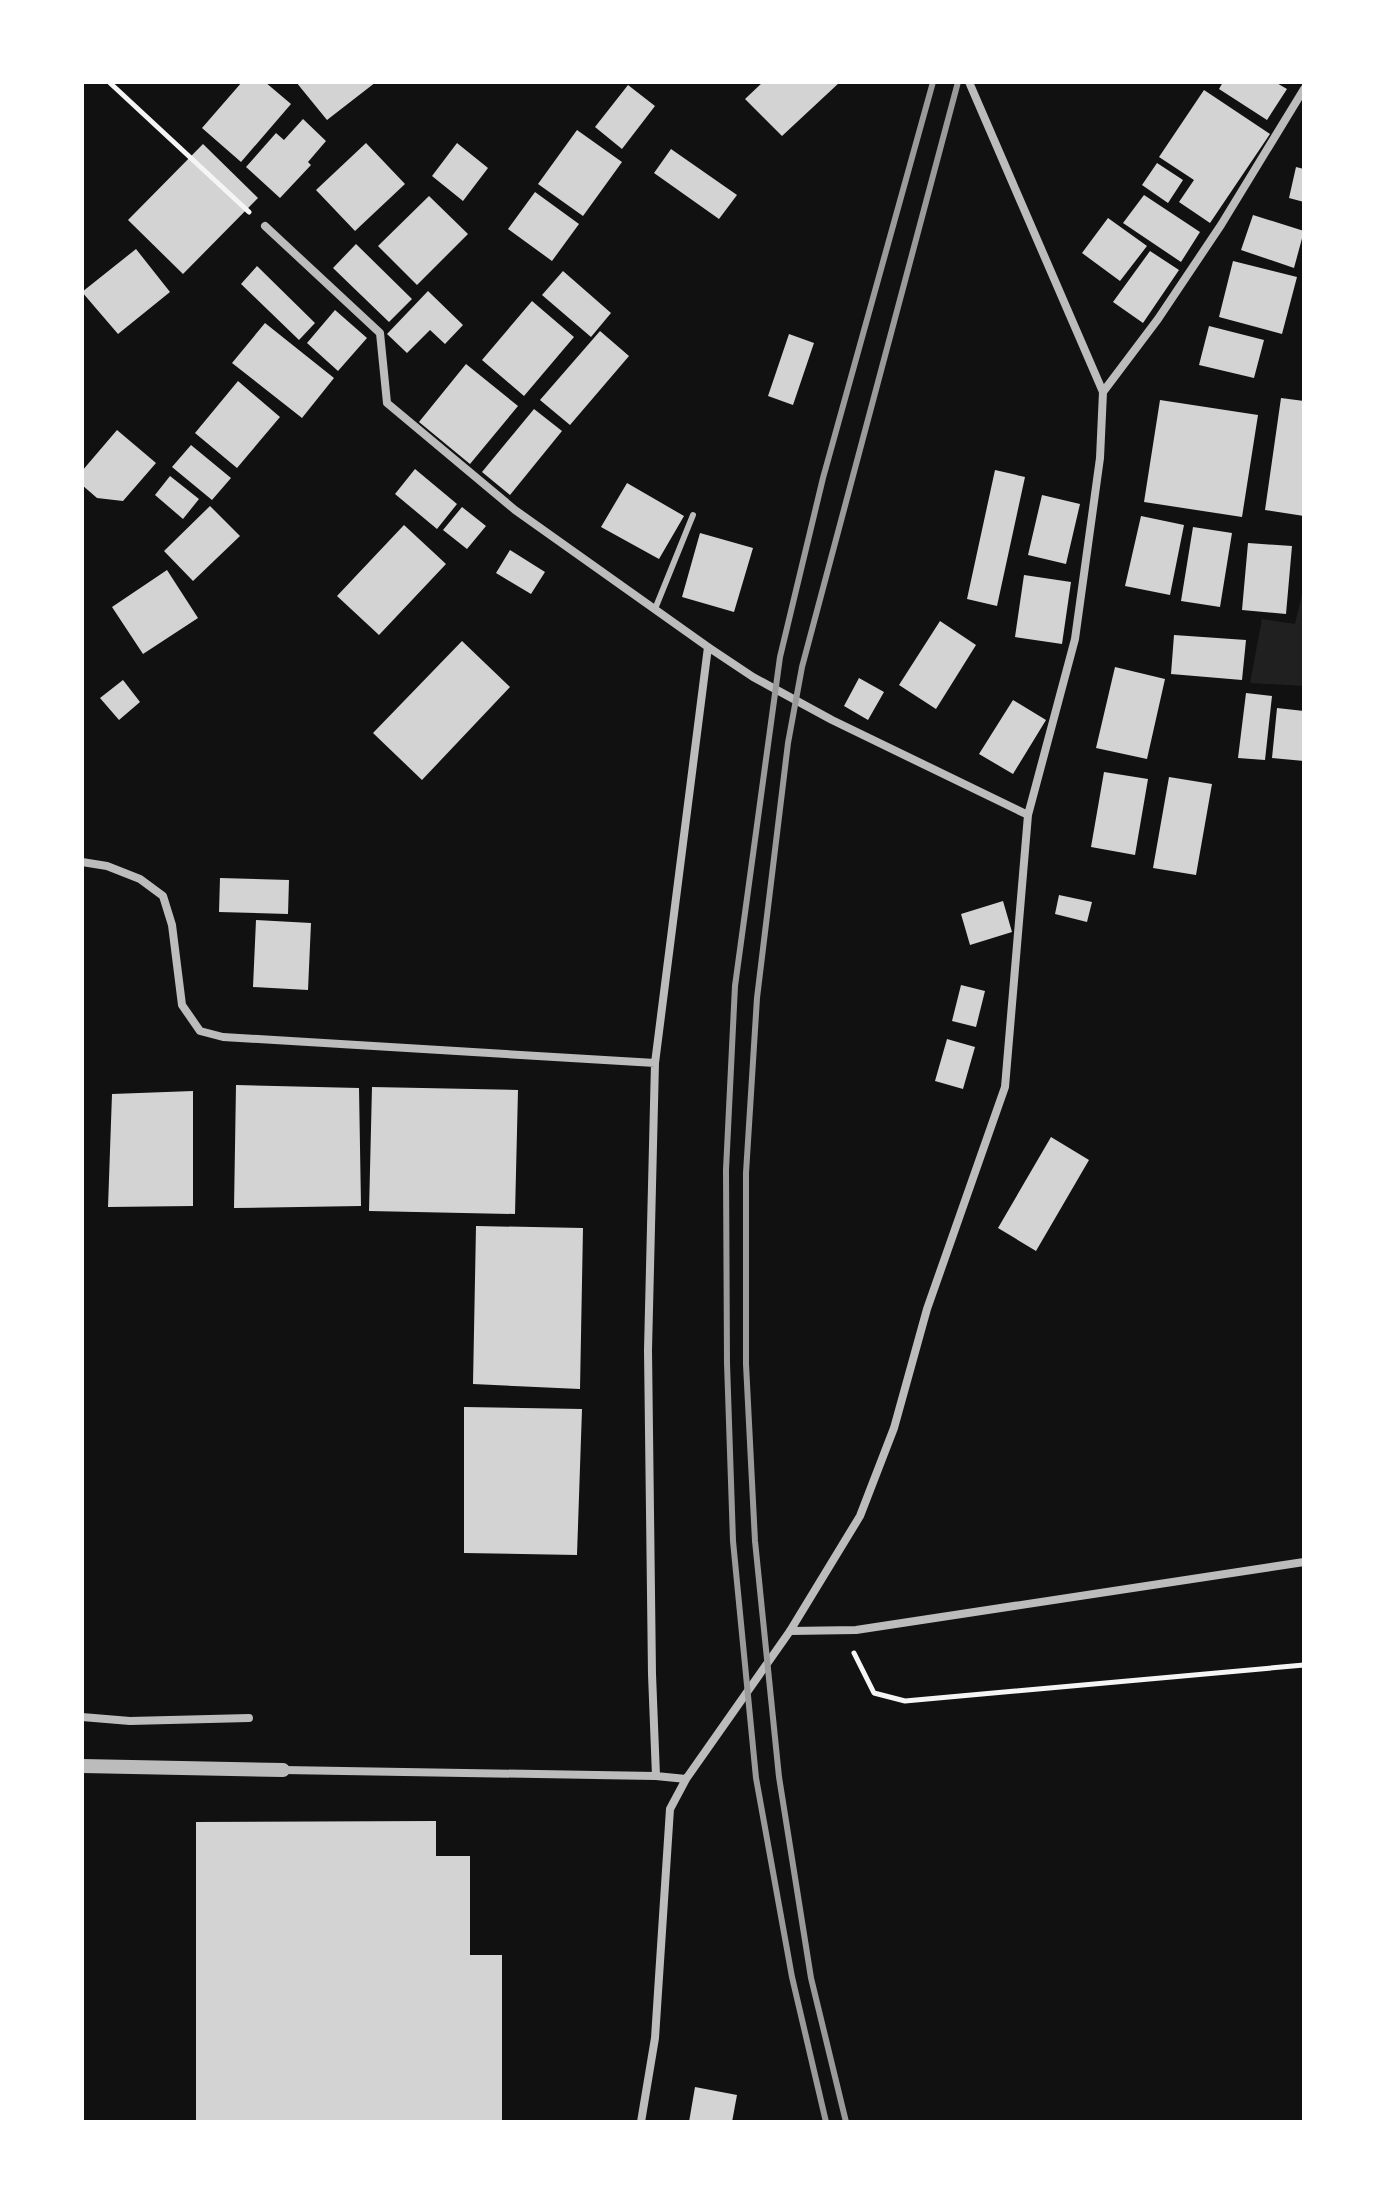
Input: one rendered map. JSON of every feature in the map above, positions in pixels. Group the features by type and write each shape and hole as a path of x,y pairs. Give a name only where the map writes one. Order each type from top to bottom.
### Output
{"street":[{"path":"641,2122 655,2038 670,1809 686,1779 790,1631 860,1516 894,1428 927,1309 1005,1087 1028,815 1075,639 1100,458 1103,392 969,82"},
{"path":"1103,392 1158,319 1221,225 1304,89"},
{"path":"265,226 380,333 387,403 515,510 753,677 832,720 1028,815"},
{"path":"656,1776 648,1350 655,1063 708,647"},
{"path":"82,862 107,866 140,879 163,896 172,925 182,1005 200,1031 223,1037 655,1063"},
{"path":"790,1631 856,1630 1304,1562"},
{"path":"82,1717 130,1721 249,1718"},
{"path":"82,1766 686,1779"}],"lane":[{"path":"655,609 693,515"}],"path":[{"path":"109,82 265,226"},
{"path":"843,1630 874,1693 905,1701 1304,1665"}],"shaded area":[{"path":"1304,586 1304,686 1250,683 1262,619 1295,624"}],"building":[{"path":"242,82 265,82 291,104 241,162 202,128"},
{"path":"296,82 376,82 327,120"},
{"path":"763,82 840,82 782,136 745,99"},
{"path":"1223,82 1275,82 1287,89 1267,120 1219,89"},
{"path":"628,85 655,106 622,149 595,127"},
{"path":"1204,90 1270,134 1210,223 1179,202 1194,180 1159,157"},
{"path":"303,119 326,141 308,162 311,165 280,198 246,167 276,133 284,140"},
{"path":"577,130 622,162 583,216 538,184"},
{"path":"366,143 405,184 355,231 316,190"},
{"path":"457,143 488,168 463,201 432,176"},
{"path":"203,144 258,198 183,274 128,220"},
{"path":"671,149 737,195 719,219 654,173"},
{"path":"1157,163 1183,180 1168,203 1142,185"},
{"path":"1296,167 1304,169 1304,202 1289,198"},
{"path":"535,192 579,224 552,261 508,229"},
{"path":"1144,195 1200,232 1181,262 1123,223"},
{"path":"429,196 468,234 417,285 378,246"},
{"path":"1253,215 1304,231 1294,268 1241,250"},
{"path":"1108,218 1147,246 1120,281 1082,253"},
{"path":"356,244 412,299 389,322 333,268"},
{"path":"136,249 170,292 118,334 82,292"},
{"path":"1150,251 1179,270 1143,323 1113,302"},
{"path":"1233,261 1297,277 1282,334 1219,317"},
{"path":"257,266 315,323 299,340 241,284"},
{"path":"563,271 611,313 591,337 542,295"},
{"path":"428,291 463,325 445,344 430,330 407,353 387,334"},
{"path":"532,301 574,337 524,396 482,360"},
{"path":"335,310 367,338 338,371 307,343"},
{"path":"265,323 334,378 302,418 232,363"},
{"path":"1209,326 1264,340 1254,378 1199,365"},
{"path":"600,331 629,356 570,425 540,400"},
{"path":"789,334 814,343 793,405 768,396"},
{"path":"466,364 518,406 470,464 419,422"},
{"path":"238,381 280,417 237,468 195,433"},
{"path":"1281,398 1304,401 1304,516 1265,510"},
{"path":"1160,400 1258,415 1242,517 1144,502"},
{"path":"534,409 562,431 510,495 482,472"},
{"path":"117,430 156,463 123,501 97,498 82,485 82,471"},
{"path":"191,445 231,478 212,500 172,467"},
{"path":"415,469 457,504 437,529 395,494"},
{"path":"995,470 1025,477 997,606 967,599"},
{"path":"170,476 199,499 183,519 155,495"},
{"path":"627,483 684,516 659,559 601,527"},
{"path":"1042,495 1080,504 1066,564 1028,555"},
{"path":"210,506 240,536 193,581 164,551"},
{"path":"462,507 486,526 467,549 443,530"},
{"path":"1141,516 1184,525 1170,595 1125,586"},
{"path":"404,525 446,564 379,635 337,596"},
{"path":"1193,527 1232,533 1220,607 1181,601"},
{"path":"700,533 753,548 734,612 682,597"},
{"path":"1248,543 1292,546 1286,614 1242,610"},
{"path":"510,550 545,572 531,594 496,573"},
{"path":"167,570 198,618 143,654 112,607"},
{"path":"1024,575 1071,582 1062,644 1015,637"},
{"path":"940,621 976,645 936,709 899,685"},
{"path":"1174,635 1246,640 1242,680 1171,674"},
{"path":"462,641 510,687 422,780 373,733"},
{"path":"1115,667 1165,679 1147,759 1096,748"},
{"path":"859,678 884,692 868,720 844,706"},
{"path":"123,680 140,702 119,720 100,698"},
{"path":"1246,693 1272,696 1265,760 1238,758"},
{"path":"1013,700 1046,720 1013,774 979,754"},
{"path":"1277,708 1304,711 1304,761 1272,758"},
{"path":"1104,772 1148,779 1135,855 1091,847"},
{"path":"1169,777 1212,784 1196,875 1153,868"},
{"path":"220,878 289,880 288,914 219,912"},
{"path":"1059,895 1092,902 1087,922 1055,914"},
{"path":"1003,901 1012,932 970,945 961,914"},
{"path":"256,920 311,923 308,990 253,987"},
{"path":"961,985 985,991 976,1027 952,1021"},
{"path":"947,1039 975,1047 963,1089 935,1081"},
{"path":"236,1085 359,1088 361,1206 234,1208"},
{"path":"372,1087 518,1090 515,1214 369,1211"},
{"path":"193,1091 193,1206 108,1207 112,1094"},
{"path":"1051,1137 1089,1160 1036,1251 998,1228"},
{"path":"476,1226 583,1228 580,1389 473,1384"},
{"path":"464,1407 582,1409 577,1555 464,1553"},
{"path":"436,1821 436,1856 470,1856 470,1955 502,1955 502,2122 196,2122 196,1822"},
{"path":"695,2087 737,2095 732,2122 689,2122"}],"railway":[{"path":"826,2122 792,1977 756,1778 733,1541 727,1363 726,1170 735,986 780,657 823,478 933,82"},
{"path":"846,2122 811,1978 779,1777 755,1541 746,1364 746,1173 757,998 788,743 802,667 958,82"}]}
